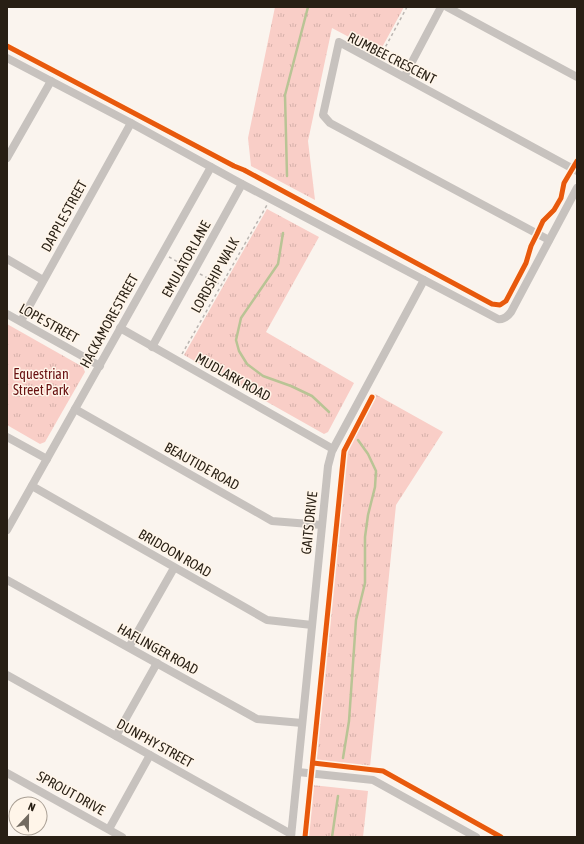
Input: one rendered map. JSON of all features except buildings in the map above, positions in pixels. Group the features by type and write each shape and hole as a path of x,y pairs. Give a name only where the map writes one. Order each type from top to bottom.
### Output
{"street":[{"path":"404,77 441,7"},
{"path":"447,7 577,76"},
{"name":"RUMBEE CRESCENT","path":"549,240 330,123 323,115 339,42 577,171"},
{"path":"7,58 424,280 493,316 502,319 508,316 511,312 577,188"},
{"path":"7,158 51,81"},
{"name":"DAPPLE STREET","path":"20,321 131,123"},
{"name":"HACKAMORE STREET","path":"7,530 210,167"},
{"name":"EMULATOR LANE","path":"152,347 242,184"},
{"path":"7,259 44,280"},
{"name":"GAITS DRIVE","path":"291,835 328,466 333,449 424,280"},
{"name":"LOPE STREET","path":"7,314 100,366"},
{"name":"MUDLARK ROAD","path":"120,328 333,449"},
{"name":"BEAUTIDE ROAD","path":"75,410 272,521 322,525"},
{"path":"7,437 47,459"},
{"name":"BRIDOON ROAD","path":"32,486 267,620 312,625"},
{"path":"129,648 174,568"},
{"name":"HAFLINGER ROAD","path":"7,580 257,719 302,723"},
{"path":"116,736 157,663"},
{"name":"DUNPHY STREET","path":"7,675 291,835"},
{"path":"109,829 150,755"},
{"path":"298,772 373,780 476,837"},
{"name":"SPROUT DRIVE","path":"7,773 122,837"}],"path":[{"path":"377,63 407,7"}],"green space":[{"path":"275,7 404,7 379,53 332,28 308,141 315,200 251,166 248,138"},
{"path":"267,209 319,237 266,332 354,383 328,432 324,434 184,355"},
{"name":"Equestrian Street Park","path":"7,324 83,367 85,372 45,442 40,444 7,425"},
{"path":"375,394 443,432 396,505 370,767 314,761 311,757 341,458"},
{"path":"312,785 368,791 363,837 303,837 308,788"}],"waterway":[{"path":"287,176 285,95 308,7"},
{"path":"283,233 278,264 241,318 236,340 239,351 247,364 263,376 291,386 312,396 329,412"},
{"path":"343,758 349,721 356,620 365,583 365,537 368,515 375,487 376,471 368,454 358,440"},
{"path":"332,837 338,796"}],"cycle path":[{"path":"7,46 244,170 492,304 500,305 506,301 526,263 531,246 543,221 554,210 561,198 564,183 577,161"},
{"path":"305,837 344,451 372,397"},
{"path":"313,763 383,771 501,837"}]}
